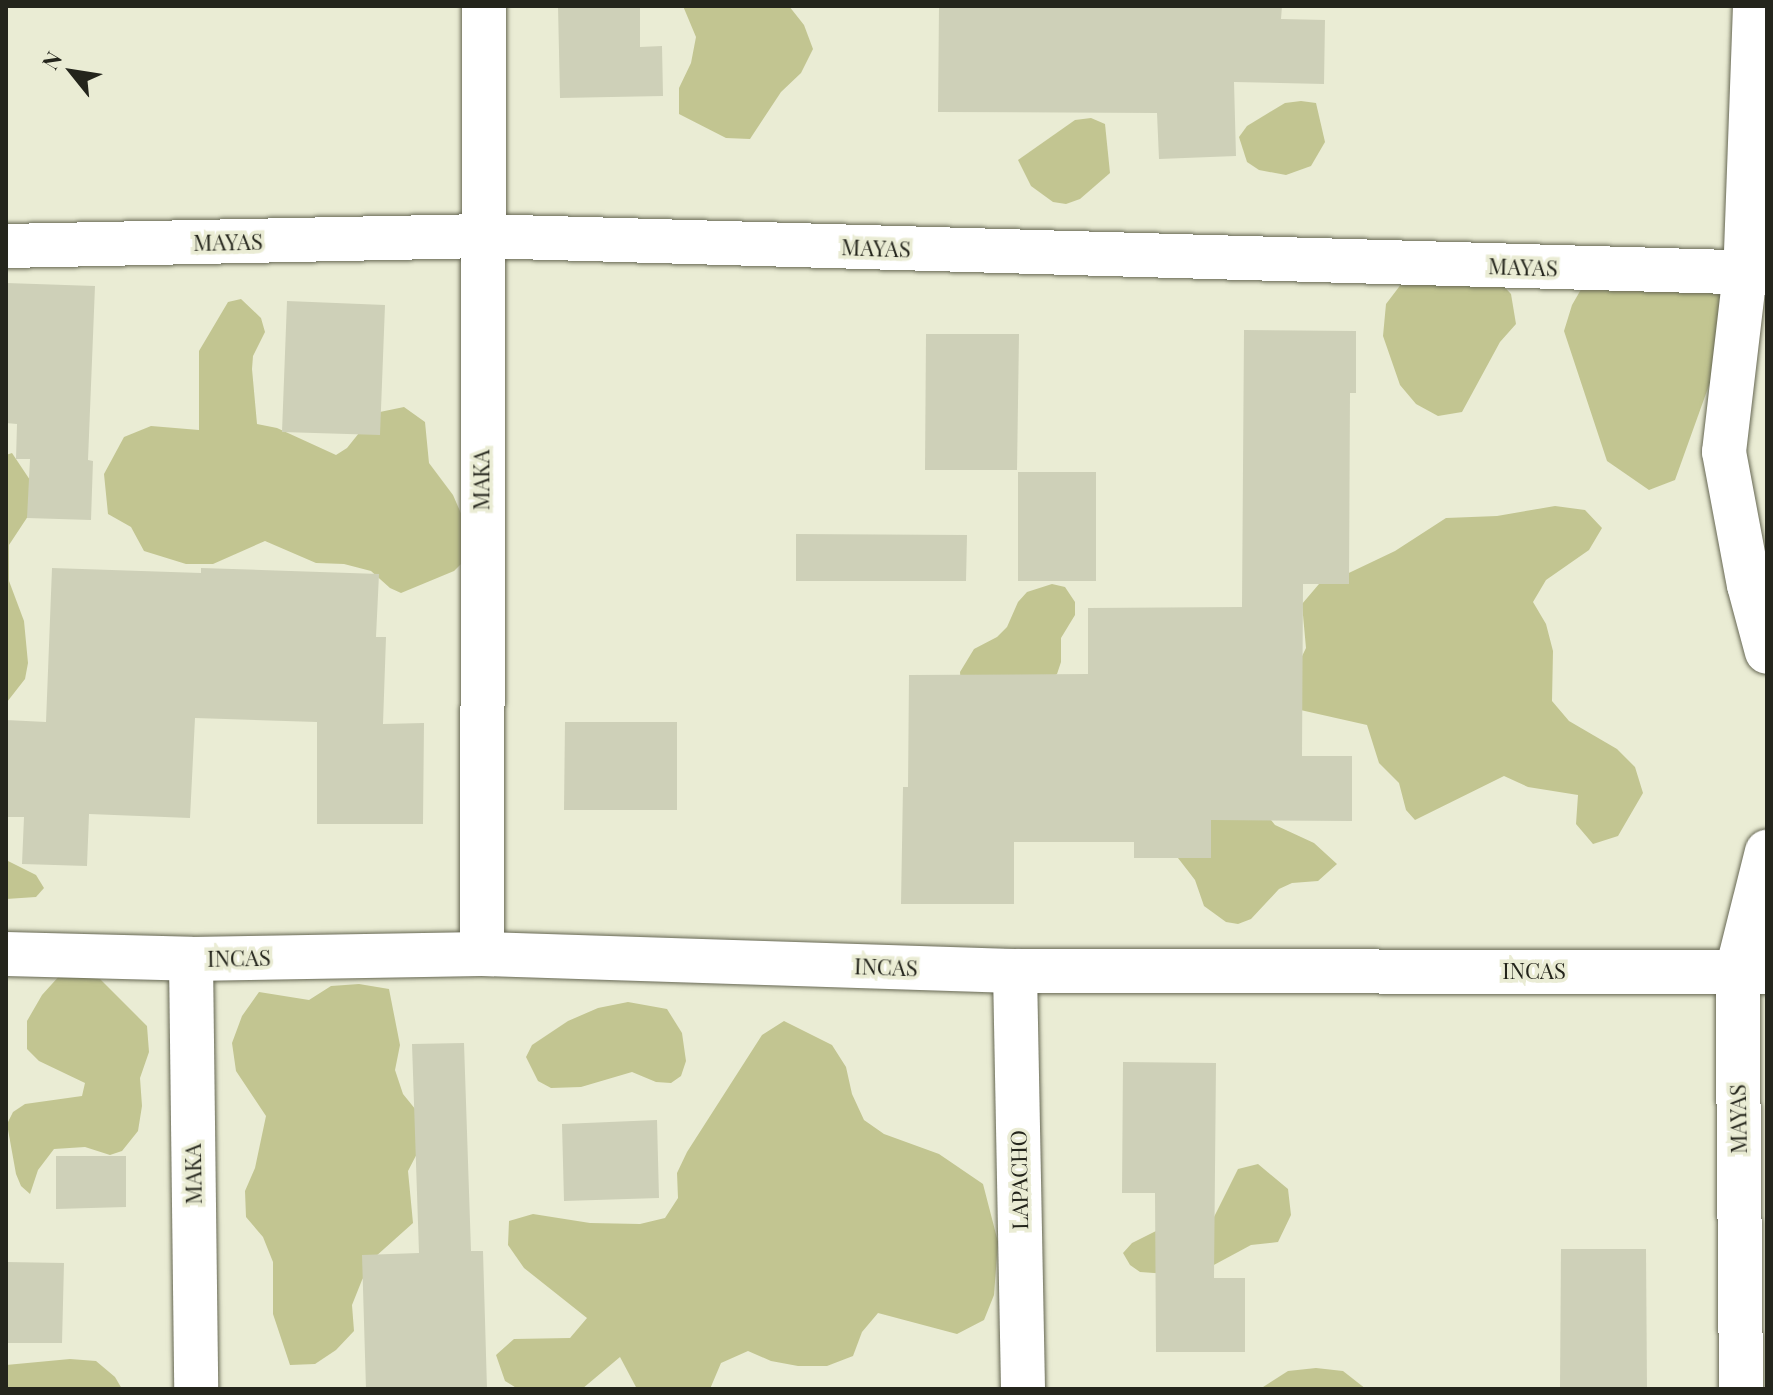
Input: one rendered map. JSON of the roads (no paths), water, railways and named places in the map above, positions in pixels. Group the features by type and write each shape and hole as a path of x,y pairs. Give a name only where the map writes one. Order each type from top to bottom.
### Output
{"street":[{"name":"MAKA","path":"482,954 481,236 484,6"},
{"path":"1755,6 1756,273 1724,452 1749,585 1767,652"},
{"name":"MAYAS","path":"6,246 481,236 1756,273"},
{"name":"MAYAS","path":"1741,1389 1752,972 1767,852"},
{"name":"INCAS","path":"6,954 191,959 482,954 1015,971 1752,972"},
{"name":"MAKA","path":"191,959 196,1389"},
{"name":"LAPACHO","path":"1015,971 1023,1389"}]}
